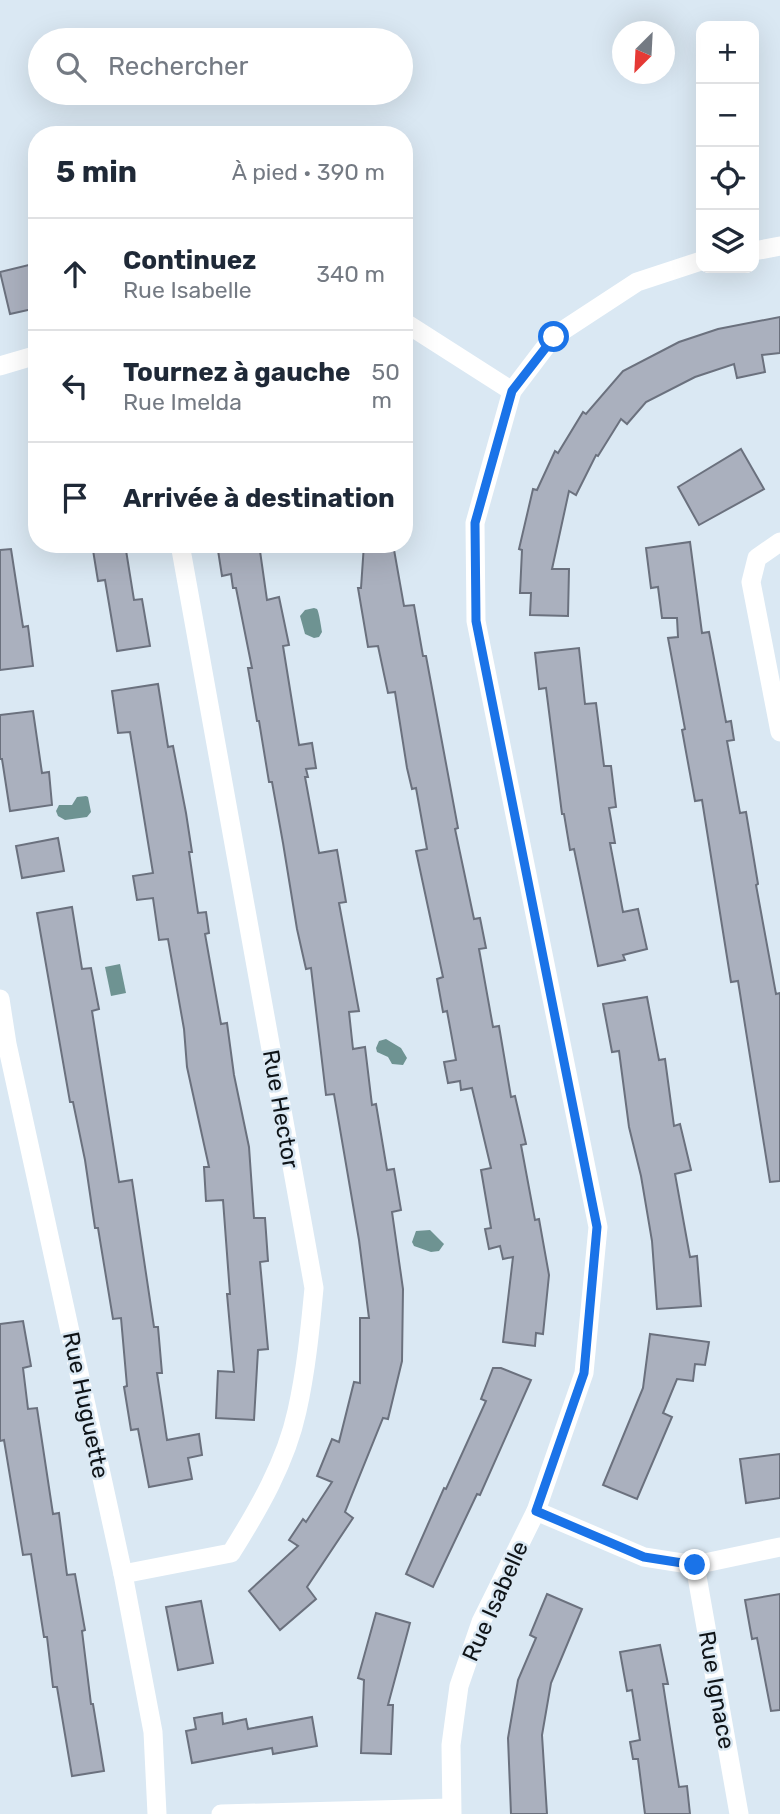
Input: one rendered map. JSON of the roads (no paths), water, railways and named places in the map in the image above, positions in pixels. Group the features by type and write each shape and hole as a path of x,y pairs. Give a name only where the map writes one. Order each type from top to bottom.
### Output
{"street":[{"path":"759,250 780,246"},
{"name":"Rue Isabelle","path":"451,1811 451,1745 459,1686 481,1622 536,1511 584,1373 597,1227 476,621 475,523 512,391 554,337 638,282 696,263"},
{"path":"413,328 512,391"},
{"path":"0,366 28,358"},
{"path":"780,542 757,558 751,582 780,732"},
{"name":"Rue Hector","path":"123,1574 231,1553 274,1477 296,1414 308,1349 313,1288 182,553"},
{"name":"Rue Huguette","path":"0,999 7,1044 123,1574 153,1732 157,1814"},
{"path":"536,1511 644,1557 695,1565 780,1547"},
{"name":"Rue Ignace","path":"695,1565 739,1814"},
{"path":"221,1814 451,1811"}]}
